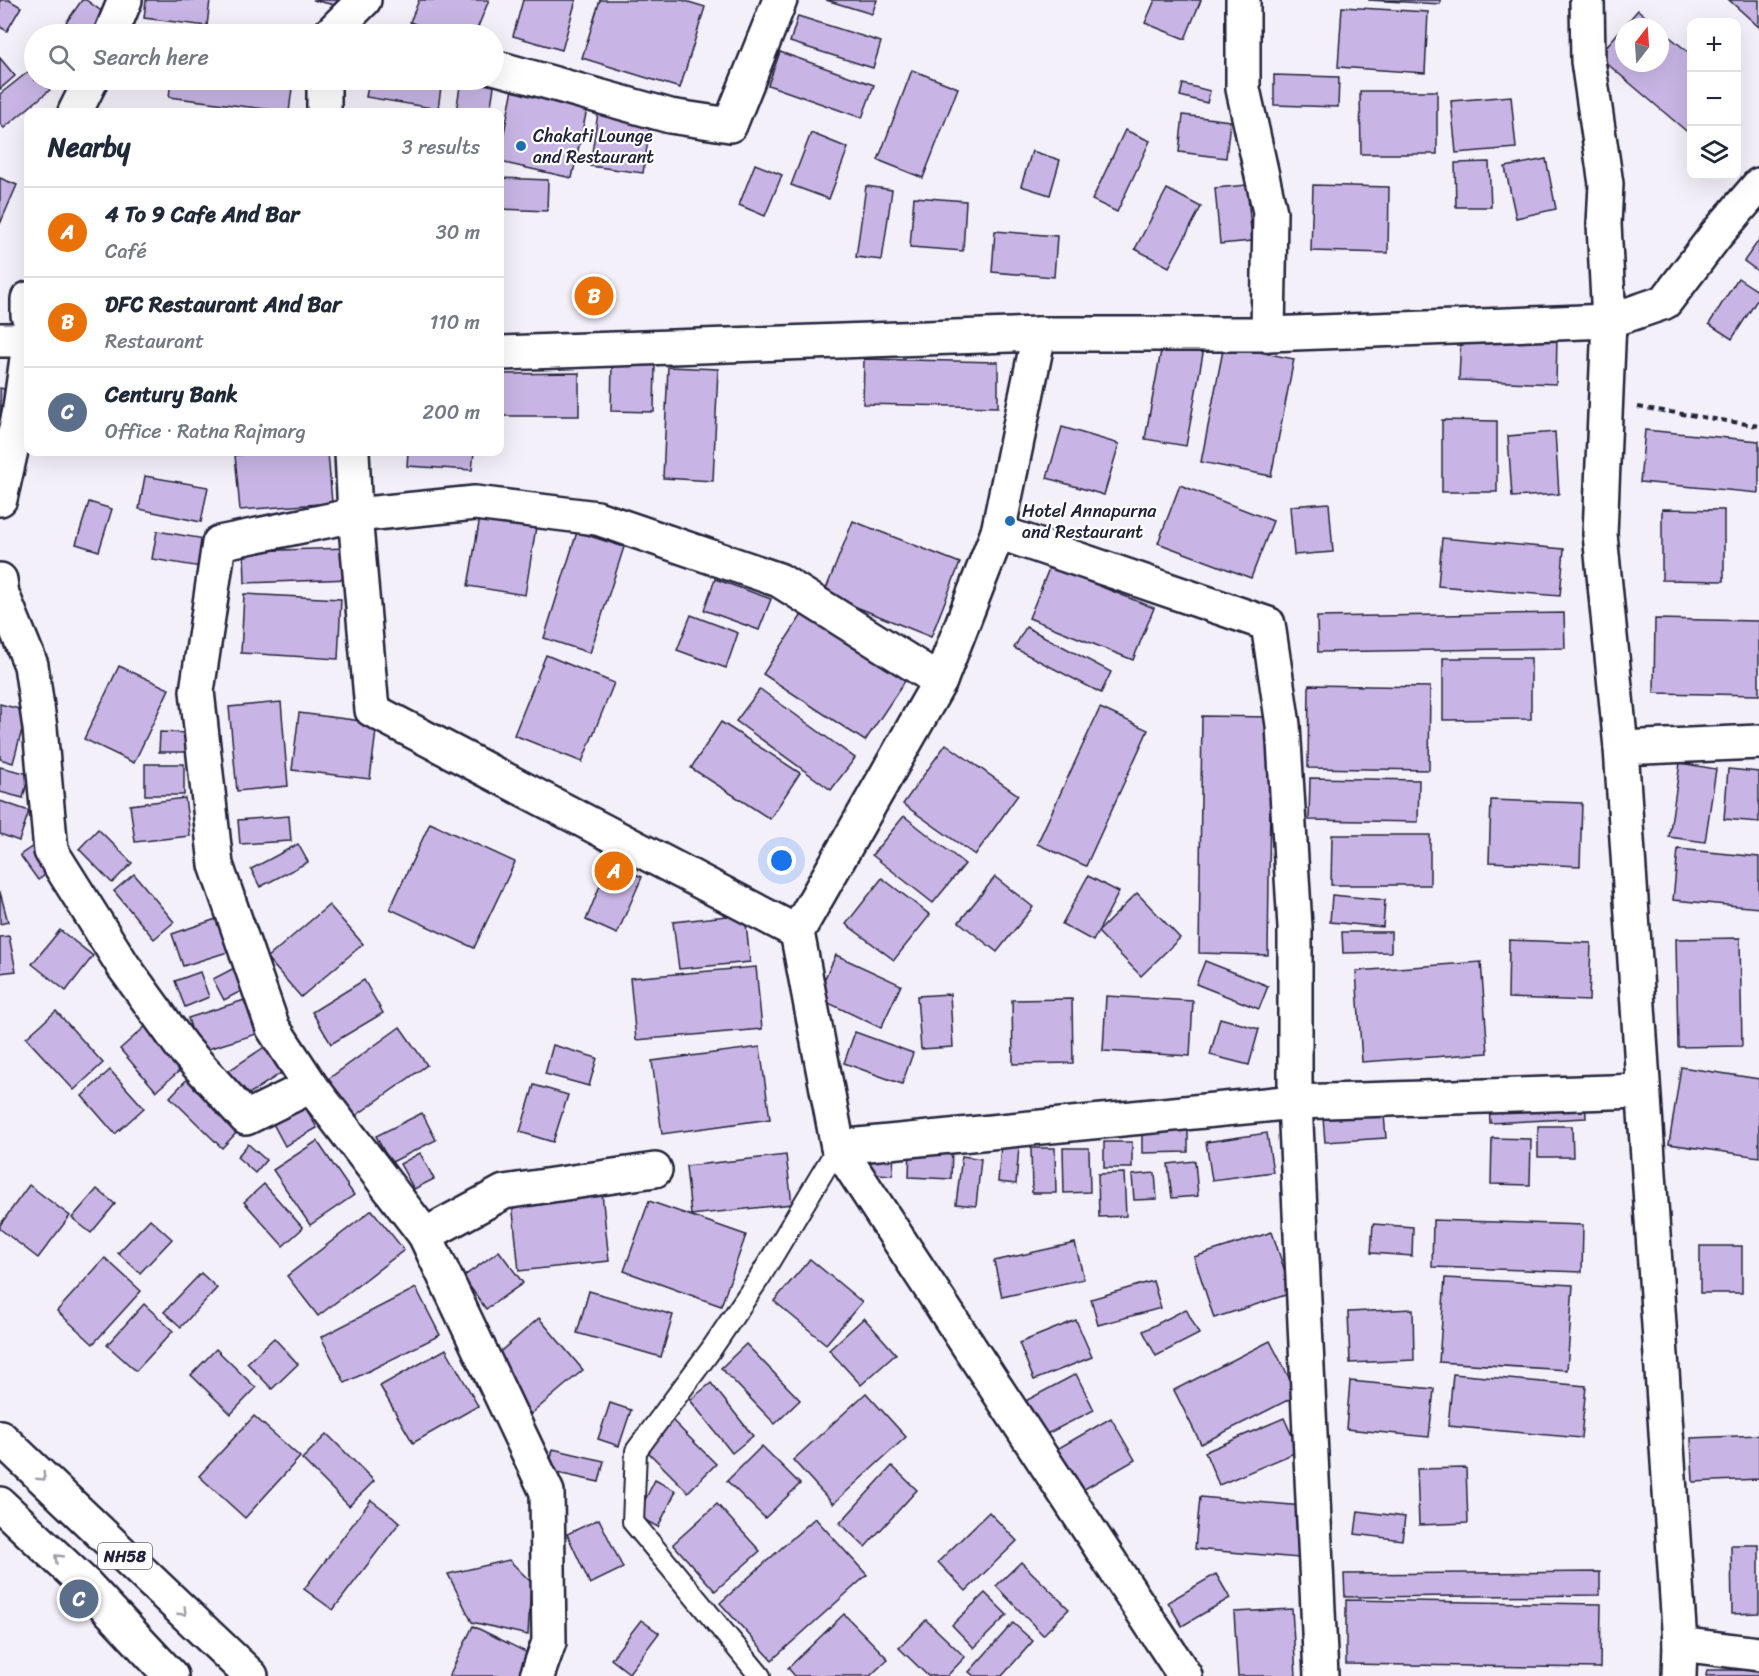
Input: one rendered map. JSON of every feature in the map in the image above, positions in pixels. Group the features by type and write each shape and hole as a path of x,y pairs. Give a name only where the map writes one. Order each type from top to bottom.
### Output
{"street":[{"path":"115,24 125,0"},
{"path":"340,24 364,0"},
{"path":"504,70 670,116 730,125 780,0"},
{"path":"1243,0 1243,89 1270,212 1268,334"},
{"path":"1587,0 1588,61 1606,184 1604,224 1609,321 1600,534 1621,748 1679,1660 1759,1654"},
{"path":"77,108 86,90"},
{"path":"324,90 324,108"},
{"path":"504,353 1040,334 1268,334 1609,321 1665,302 1716,235 1759,184"},
{"path":"1040,334 998,532 940,681 797,932 838,1147 1185,1676"},
{"path":"0,340 24,340"},
{"path":"0,499 19,415 24,379"},
{"path":"352,456 372,710 797,932"},
{"path":"537,1676 549,1642 547,1492 425,1235 311,1086 273,1028 216,865 197,691 219,543 356,514 475,503 597,518 779,580 940,681"},
{"path":"998,532 1268,624 1283,725 1294,915 1295,1102 1321,1676"},
{"path":"0,580 2,594 31,665 40,728 51,851 124,967 176,1038 246,1118 311,1086"},
{"path":"1621,748 1759,742"},
{"path":"838,1147 1295,1102 1642,1091"},
{"path":"425,1235 504,1192 655,1170"},
{"name":"NH58","path":"0,1437 250,1676"},
{"name":"NH58","path":"0,1504 85,1584 171,1676"}],"lane":[{"path":"760,1676 633,1521 636,1451 711,1351 760,1277 838,1147"}],"path":[{"path":"1606,402 1759,426"}],"building":[{"path":"0,0 9,0 21,7 7,31 0,27"},
{"path":"82,0 86,0 111,18 106,24 65,24"},
{"path":"146,0 210,0 207,24 144,18"},
{"path":"313,0 344,0 343,7"},
{"path":"419,0 489,0 479,24 415,24 410,22"},
{"path":"523,0 576,0 562,50 513,36"},
{"path":"600,0 682,0 705,7 680,88 582,58"},
{"path":"826,0 877,0 872,14"},
{"path":"1155,0 1201,0 1185,39 1145,23"},
{"path":"1368,0 1440,0 1440,4"},
{"path":"1729,0 1759,0 1759,27"},
{"path":"1342,7 1428,12 1425,73 1338,67"},
{"path":"1638,10 1647,18 1631,18"},
{"path":"798,16 881,42 873,68 790,42"},
{"path":"1615,36 1615,70 1598,56"},
{"path":"1669,36 1687,51 1687,132 1617,72 1669,72"},
{"path":"780,52 874,85 862,118 768,85"},
{"path":"0,58 15,76 0,89"},
{"path":"912,70 958,88 923,178 878,160"},
{"path":"24,75 24,90 50,90 28,108 24,108 24,111 4,128 0,124 0,94"},
{"path":"1274,75 1339,77 1338,107 1274,105"},
{"path":"514,84 589,100 572,178 504,163 504,133"},
{"path":"1183,84 1210,91 1207,103 1180,96"},
{"path":"170,90 292,90 290,108 257,108 169,97"},
{"path":"367,90 441,90 438,108 366,97"},
{"path":"459,90 493,90 491,108 457,108"},
{"path":"1360,91 1437,91 1437,154 1361,154"},
{"path":"1511,96 1516,148 1456,153 1451,101"},
{"path":"598,113 651,121 643,173 590,166"},
{"path":"1183,115 1230,121 1226,158 1179,152"},
{"path":"1125,130 1150,141 1117,212 1092,200"},
{"path":"811,133 848,148 829,199 791,185"},
{"path":"1032,151 1060,160 1050,195 1021,186"},
{"path":"1546,159 1556,209 1516,218 1505,167"},
{"path":"1489,162 1491,207 1456,207 1455,163"},
{"path":"755,164 782,175 765,216 739,205"},
{"path":"0,178 17,185 0,224"},
{"path":"504,178 548,180 547,211 504,209"},
{"path":"1247,185 1252,241 1220,244 1215,188"},
{"path":"1313,185 1389,187 1388,253 1311,251"},
{"path":"866,186 892,190 882,260 856,257"},
{"path":"1167,189 1201,207 1169,267 1135,249"},
{"path":"914,197 966,201 963,251 910,247"},
{"path":"995,231 1057,236 1054,277 992,272"},
{"path":"1759,240 1759,272 1744,261"},
{"path":"1738,278 1759,292 1759,297 1732,339 1709,324"},
{"path":"1461,334 1557,337 1556,384 1459,380"},
{"path":"1163,340 1204,348 1186,446 1145,439"},
{"path":"1224,345 1294,359 1271,476 1201,462"},
{"path":"864,359 998,362 998,407 863,404"},
{"path":"612,363 655,364 654,412 611,411"},
{"path":"668,367 718,369 713,481 663,478"},
{"path":"579,373 579,416 504,416 504,374"},
{"path":"0,388 8,390 1,418 0,418"},
{"path":"1442,420 1497,421 1497,492 1442,492"},
{"path":"1062,427 1119,444 1104,495 1047,478"},
{"path":"1645,430 1759,441 1759,493 1640,482"},
{"path":"1555,432 1559,494 1512,497 1508,436"},
{"path":"235,456 328,456 332,503 240,510"},
{"path":"408,456 474,456 472,470 407,466"},
{"path":"145,476 208,487 201,522 139,509"},
{"path":"1180,485 1273,521 1251,578 1158,543"},
{"path":"89,502 112,509 99,551 76,544"},
{"path":"1329,503 1333,552 1294,555 1290,506"},
{"path":"1662,509 1724,510 1724,581 1662,580"},
{"path":"480,517 536,527 525,595 468,586"},
{"path":"853,521 960,563 931,637 824,594"},
{"path":"157,531 211,540 207,568 152,559"},
{"path":"577,532 624,547 590,653 544,638"},
{"path":"1442,538 1564,549 1560,596 1438,586"},
{"path":"349,548 350,579 245,583 244,551"},
{"path":"1050,566 1154,608 1133,660 1029,618"},
{"path":"715,579 771,599 759,630 704,610"},
{"path":"244,594 341,599 338,659 241,653"},
{"path":"805,610 907,678 865,741 763,674"},
{"path":"1564,613 1565,648 1318,652 1317,617"},
{"path":"691,615 738,633 726,668 677,650"},
{"path":"1655,619 1759,621 1759,695 1654,693"},
{"path":"1026,627 1111,672 1101,693 1014,648"},
{"path":"546,655 614,683 582,762 514,735"},
{"path":"1443,658 1531,658 1531,719 1443,720"},
{"path":"119,666 169,689 134,763 84,739"},
{"path":"1309,685 1430,687 1429,770 1308,768"},
{"path":"760,689 855,758 831,790 736,721"},
{"path":"281,702 288,786 237,791 229,707"},
{"path":"0,704 27,711 13,763 0,759"},
{"path":"1100,708 1148,730 1086,866 1037,844"},
{"path":"299,713 377,723 370,779 292,770"},
{"path":"1202,716 1271,717 1268,955 1199,953"},
{"path":"721,722 800,773 770,819 691,768"},
{"path":"160,732 188,733 187,752 159,752"},
{"path":"946,744 1018,795 975,855 903,804"},
{"path":"1680,763 1716,769 1705,842 1669,837"},
{"path":"145,764 184,764 184,795 145,795"},
{"path":"0,767 29,774 23,798 0,792"},
{"path":"1728,769 1759,772 1759,822 1724,819"},
{"path":"1310,778 1419,780 1418,822 1309,820"},
{"path":"185,798 190,836 135,842 130,805"},
{"path":"1491,800 1582,803 1580,866 1489,862"},
{"path":"0,801 29,811 19,841 0,834"},
{"path":"289,816 291,841 240,844 238,820"},
{"path":"904,816 965,864 933,903 872,855"},
{"path":"430,823 515,862 474,948 390,909"},
{"path":"98,829 132,863 112,883 79,849"},
{"path":"1332,835 1430,835 1430,885 1331,885"},
{"path":"39,842 56,867 38,880 20,855"},
{"path":"298,844 308,862 260,887 251,869"},
{"path":"1678,849 1759,857 1759,908 1673,900"},
{"path":"609,863 642,877 617,934 586,920"},
{"path":"134,874 174,922 154,939 114,891"},
{"path":"1088,876 1119,892 1093,941 1062,924"},
{"path":"995,877 1033,907 997,952 959,922"},
{"path":"882,878 930,915 894,960 846,924"},
{"path":"0,892 8,922 0,924"},
{"path":"1137,893 1180,938 1141,976 1098,932"},
{"path":"1332,895 1385,900 1383,927 1330,922"},
{"path":"329,905 363,944 301,997 267,958"},
{"path":"745,914 750,962 679,969 673,922"},
{"path":"222,917 234,950 183,966 172,934"},
{"path":"60,930 93,956 66,991 32,964"},
{"path":"1342,932 1391,932 1391,952 1343,953"},
{"path":"9,936 16,971 0,973 0,937"},
{"path":"1740,938 1742,1046 1678,1047 1676,939"},
{"path":"1509,940 1591,943 1589,1001 1508,998"},
{"path":"836,955 901,985 881,1028 816,997"},
{"path":"1205,961 1268,986 1259,1009 1196,984"},
{"path":"1481,962 1488,1053 1362,1062 1356,971"},
{"path":"240,965 251,986 224,1000 213,979"},
{"path":"756,967 762,1029 636,1040 630,978"},
{"path":"200,972 209,997 185,1007 175,981"},
{"path":"364,980 383,1013 331,1044 312,1012"},
{"path":"950,994 953,1047 921,1049 917,996"},
{"path":"1106,996 1193,1001 1190,1056 1103,1051"},
{"path":"254,997 266,1031 198,1052 188,1018"},
{"path":"1072,999 1073,1063 1013,1064 1012,1000"},
{"path":"56,1011 103,1063 74,1090 26,1038"},
{"path":"1220,1018 1259,1029 1249,1065 1210,1055"},
{"path":"147,1025 184,1067 156,1091 120,1049"},
{"path":"400,1027 427,1065 354,1117 327,1080"},
{"path":"855,1032 913,1053 902,1084 844,1063"},
{"path":"269,1044 286,1070 241,1099 224,1074"},
{"path":"553,1045 597,1058 589,1086 545,1074"},
{"path":"760,1047 770,1119 662,1134 652,1061"},
{"path":"1681,1067 1759,1079 1759,1157 1669,1144"},
{"path":"110,1070 144,1108 115,1134 82,1096"},
{"path":"190,1076 242,1127 222,1148 170,1097"},
{"path":"534,1085 568,1095 553,1142 520,1132"},
{"path":"1585,1097 1586,1118 1490,1123 1489,1102"},
{"path":"303,1103 317,1128 285,1146 271,1120"},
{"path":"1383,1103 1386,1138 1325,1142 1322,1106"},
{"path":"422,1113 436,1140 390,1163 376,1136"},
{"path":"1538,1126 1572,1126 1573,1157 1538,1157"},
{"path":"1188,1128 1188,1152 1142,1153 1142,1129"},
{"path":"1267,1133 1273,1172 1212,1180 1206,1142"},
{"path":"1492,1138 1531,1139 1530,1185 1491,1184"},
{"path":"317,1141 354,1195 310,1225 273,1170"},
{"path":"859,1142 894,1144 893,1175 857,1173"},
{"path":"1104,1142 1132,1142 1132,1168 1104,1168"},
{"path":"248,1144 266,1160 255,1173 237,1157"},
{"path":"1001,1144 1019,1146 1016,1184 998,1182"},
{"path":"910,1146 952,1148 951,1179 909,1177"},
{"path":"1031,1148 1055,1148 1056,1193 1032,1193"},
{"path":"1063,1148 1089,1148 1090,1192 1064,1193"},
{"path":"420,1153 434,1179 414,1189 400,1164"},
{"path":"786,1155 792,1204 691,1215 686,1166"},
{"path":"962,1156 981,1159 976,1206 956,1204"},
{"path":"1195,1161 1198,1196 1172,1198 1168,1164"},
{"path":"1124,1173 1126,1216 1099,1217 1098,1174"},
{"path":"1155,1173 1157,1199 1134,1200 1132,1175"},
{"path":"264,1184 303,1228 283,1246 244,1202"},
{"path":"29,1185 70,1216 38,1258 0,1229 0,1225"},
{"path":"97,1189 115,1204 91,1233 72,1218"},
{"path":"602,1193 609,1261 519,1271 512,1202"},
{"path":"649,1201 746,1235 721,1306 624,1271"},
{"path":"372,1210 404,1250 318,1316 287,1276"},
{"path":"150,1219 172,1239 140,1273 118,1253"},
{"path":"1433,1220 1583,1225 1582,1272 1432,1267"},
{"path":"1373,1224 1413,1227 1412,1256 1371,1253"},
{"path":"1272,1232 1292,1293 1214,1318 1194,1257"},
{"path":"1075,1243 1084,1279 1002,1297 994,1261"},
{"path":"1700,1246 1742,1246 1742,1293 1700,1293"},
{"path":"499,1251 523,1283 486,1309 463,1277"},
{"path":"105,1258 141,1291 93,1344 57,1311"},
{"path":"810,1259 862,1302 826,1344 774,1301"},
{"path":"201,1273 217,1288 181,1327 164,1312"},
{"path":"1445,1278 1573,1285 1567,1370 1439,1362"},
{"path":"1153,1281 1161,1308 1098,1325 1091,1299"},
{"path":"416,1288 440,1335 345,1383 321,1337"},
{"path":"589,1291 673,1315 661,1357 577,1333"},
{"path":"144,1304 173,1331 136,1371 107,1345"},
{"path":"1186,1309 1199,1334 1156,1356 1143,1331"},
{"path":"1413,1309 1414,1360 1350,1363 1348,1312"},
{"path":"539,1318 583,1370 531,1414 487,1363"},
{"path":"864,1318 896,1354 861,1385 829,1350"},
{"path":"1076,1320 1092,1357 1034,1380 1019,1343"},
{"path":"274,1338 298,1364 272,1389 247,1363"},
{"path":"1270,1341 1298,1395 1201,1444 1174,1390"},
{"path":"746,1344 800,1400 775,1424 721,1368"},
{"path":"216,1349 256,1388 231,1414 191,1375"},
{"path":"446,1349 478,1406 413,1443 380,1386"},
{"path":"1076,1374 1094,1410 1035,1440 1016,1406"},
{"path":"1453,1374 1586,1386 1581,1438 1448,1426"},
{"path":"1350,1381 1434,1389 1429,1437 1346,1429"},
{"path":"711,1383 753,1436 732,1453 690,1400"},
{"path":"866,1393 906,1437 833,1504 793,1460"},
{"path":"610,1403 631,1410 619,1446 598,1439"},
{"path":"254,1416 300,1457 245,1518 199,1476"},
{"path":"1111,1418 1135,1460 1081,1491 1057,1449"},
{"path":"1284,1418 1299,1451 1219,1485 1205,1452"},
{"path":"672,1420 716,1464 688,1492 644,1448"},
{"path":"327,1434 374,1481 349,1506 302,1459"},
{"path":"1759,1435 1759,1479 1693,1482 1691,1438"},
{"path":"762,1446 800,1484 765,1518 727,1481"},
{"path":"553,1449 604,1461 599,1482 548,1471"},
{"path":"892,1466 917,1490 865,1547 840,1523"},
{"path":"1466,1468 1468,1523 1419,1525 1417,1469"},
{"path":"655,1480 676,1491 658,1527 637,1516"},
{"path":"1200,1497 1303,1506 1299,1558 1195,1549"},
{"path":"371,1500 400,1522 333,1610 304,1589"},
{"path":"717,1504 760,1551 715,1591 673,1544"},
{"path":"1358,1511 1405,1517 1402,1540 1355,1534"},
{"path":"989,1512 1017,1541 966,1591 938,1562"},
{"path":"815,1518 867,1575 772,1660 720,1603"},
{"path":"599,1519 623,1568 590,1584 567,1534"},
{"path":"1731,1545 1759,1545 1759,1613 1732,1614"},
{"path":"509,1560 531,1582 528,1635 472,1622 448,1574"},
{"path":"1021,1562 1069,1609 1043,1635 996,1586"},
{"path":"1600,1572 1600,1595 1345,1597 1344,1574"},
{"path":"1216,1574 1230,1598 1182,1626 1168,1602"},
{"path":"985,1593 1007,1615 974,1648 952,1625"},
{"path":"1346,1600 1601,1604 1600,1668 1346,1664"},
{"path":"1292,1609 1296,1676 1238,1676 1234,1612"},
{"path":"844,1614 888,1659 870,1676 795,1676 788,1668"},
{"path":"641,1620 659,1633 629,1673 611,1659"},
{"path":"926,1620 965,1657 947,1676 928,1676 899,1648"},
{"path":"1013,1623 1033,1641 1002,1676 974,1676 969,1672"},
{"path":"473,1626 534,1656 524,1676 449,1676"},
{"path":"1707,1670 1759,1670 1759,1676 1706,1676"}],"place":[{"name":"Chakati Lounge and Restaurant","path":"521,146"},
{"name":"DFC Restaurant And Bar","path":"594,296"},
{"name":"Hotel Annapurna and Restaurant","path":"1010,521"},
{"name":"4 To 9 Cafe And Bar","path":"614,871"},
{"name":"Century Bank","path":"79,1599"}]}
